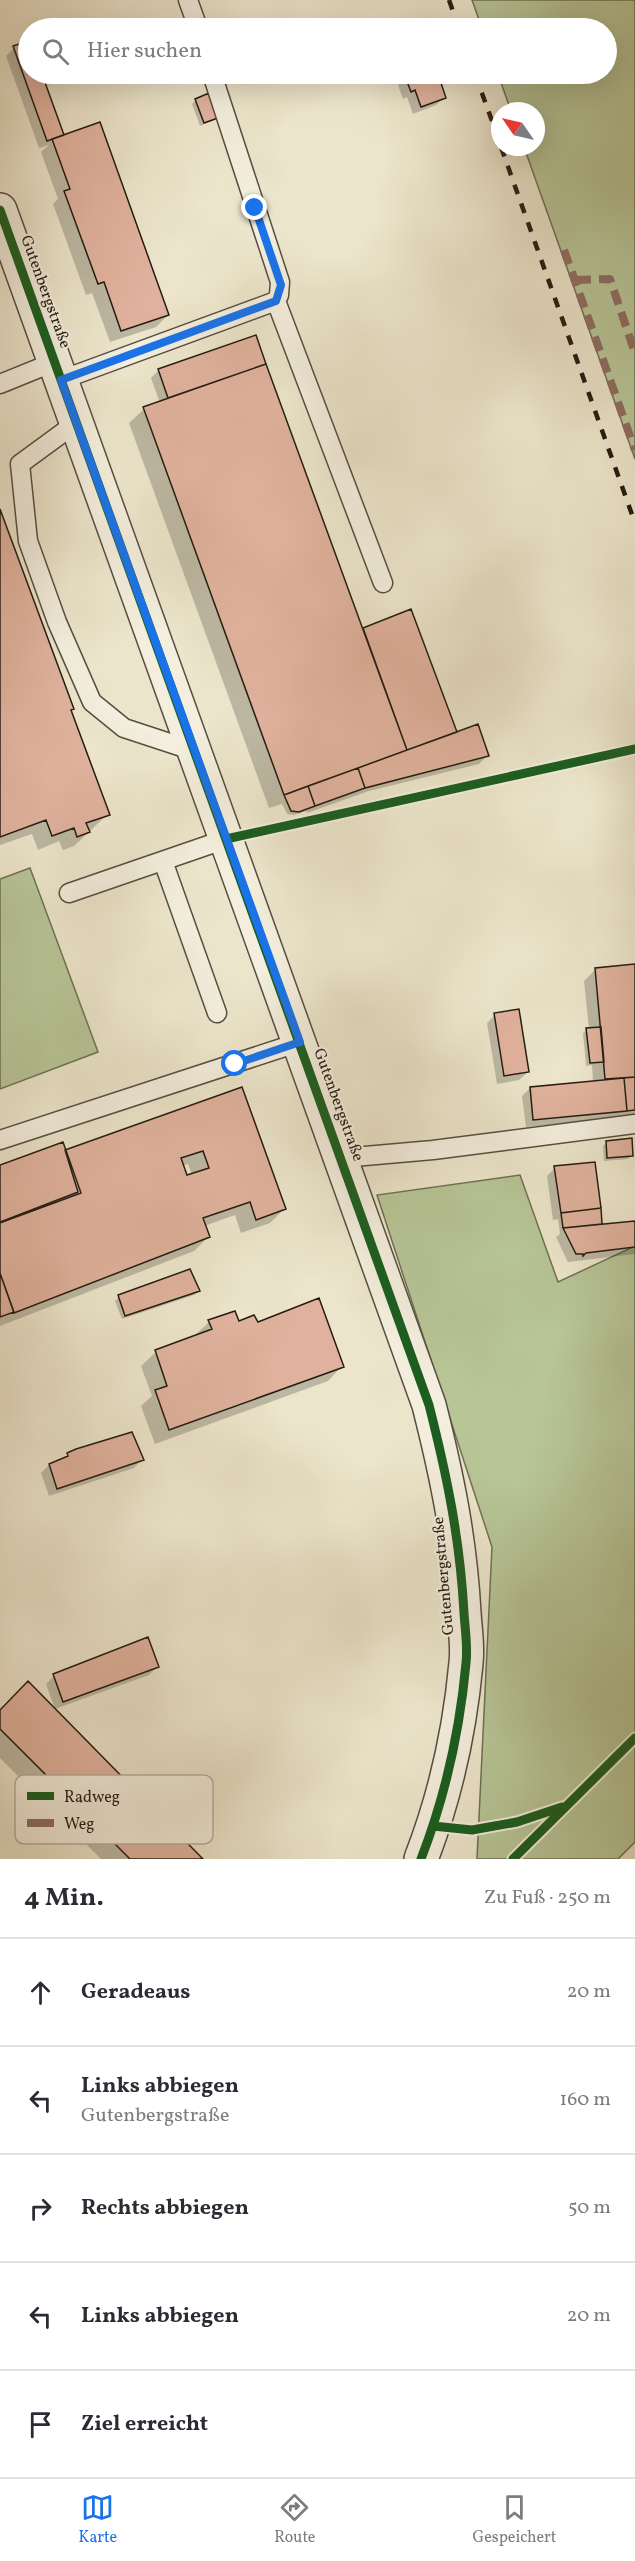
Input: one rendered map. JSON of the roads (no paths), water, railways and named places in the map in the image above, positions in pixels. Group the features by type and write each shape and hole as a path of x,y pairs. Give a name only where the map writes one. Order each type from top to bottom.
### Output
{"street":[{"name":"Gutenbergstraße","path":"0,210 429,1405 449,1485 462,1564 466,1661 453,1751 434,1826 421,1859"}],"lane":[{"path":"188,0 194,18"},
{"path":"0,384 58,371 276,301 280,282 215,84"},
{"path":"276,301 383,583"},
{"path":"76,423 20,464 28,541 57,622 92,702 124,728 194,751"},
{"path":"69,893 226,839"},
{"path":"163,861 217,1013"},
{"path":"0,1140 300,1042"},
{"path":"342,1158 433,1150 635,1124"}],"railway":[{"path":"449,0 455,18"},
{"path":"479,84 491,118"},
{"path":"504,156 635,523"}]}
